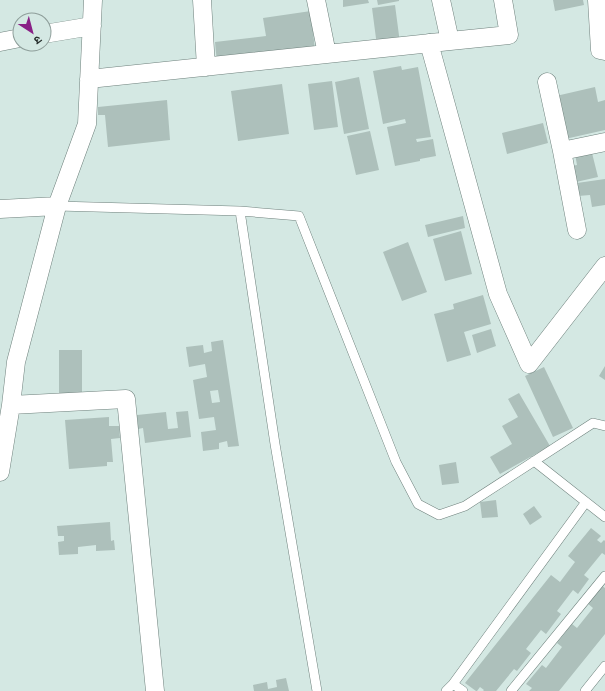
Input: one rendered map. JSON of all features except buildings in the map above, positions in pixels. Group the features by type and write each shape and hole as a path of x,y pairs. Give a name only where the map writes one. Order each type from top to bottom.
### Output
{"street":[{"path":"0,472 11,405 16,362 57,206 87,124 93,0"},
{"path":"202,0 206,67"},
{"path":"316,0 327,54"},
{"path":"441,0 450,41"},
{"path":"89,79 509,35 503,0"},
{"path":"597,0 600,50 605,50"},
{"path":"52,33 92,26"},
{"path":"0,42 12,40"},
{"path":"429,43 498,294 529,364 605,266"},
{"path":"547,82 577,230"},
{"path":"562,151 605,142"},
{"path":"0,209 57,206"},
{"path":"11,405 126,399 155,691"}],"lane":[{"path":"57,206 240,211 299,216 396,462 418,504 439,515 465,506 593,423 605,426"},
{"path":"240,211 275,444 317,691"},
{"path":"534,461 605,517"},
{"path":"446,691 453,684 586,502"},
{"path":"512,691 605,576"},
{"path":"585,691 605,666"},
{"path":"453,684 463,691"}]}
